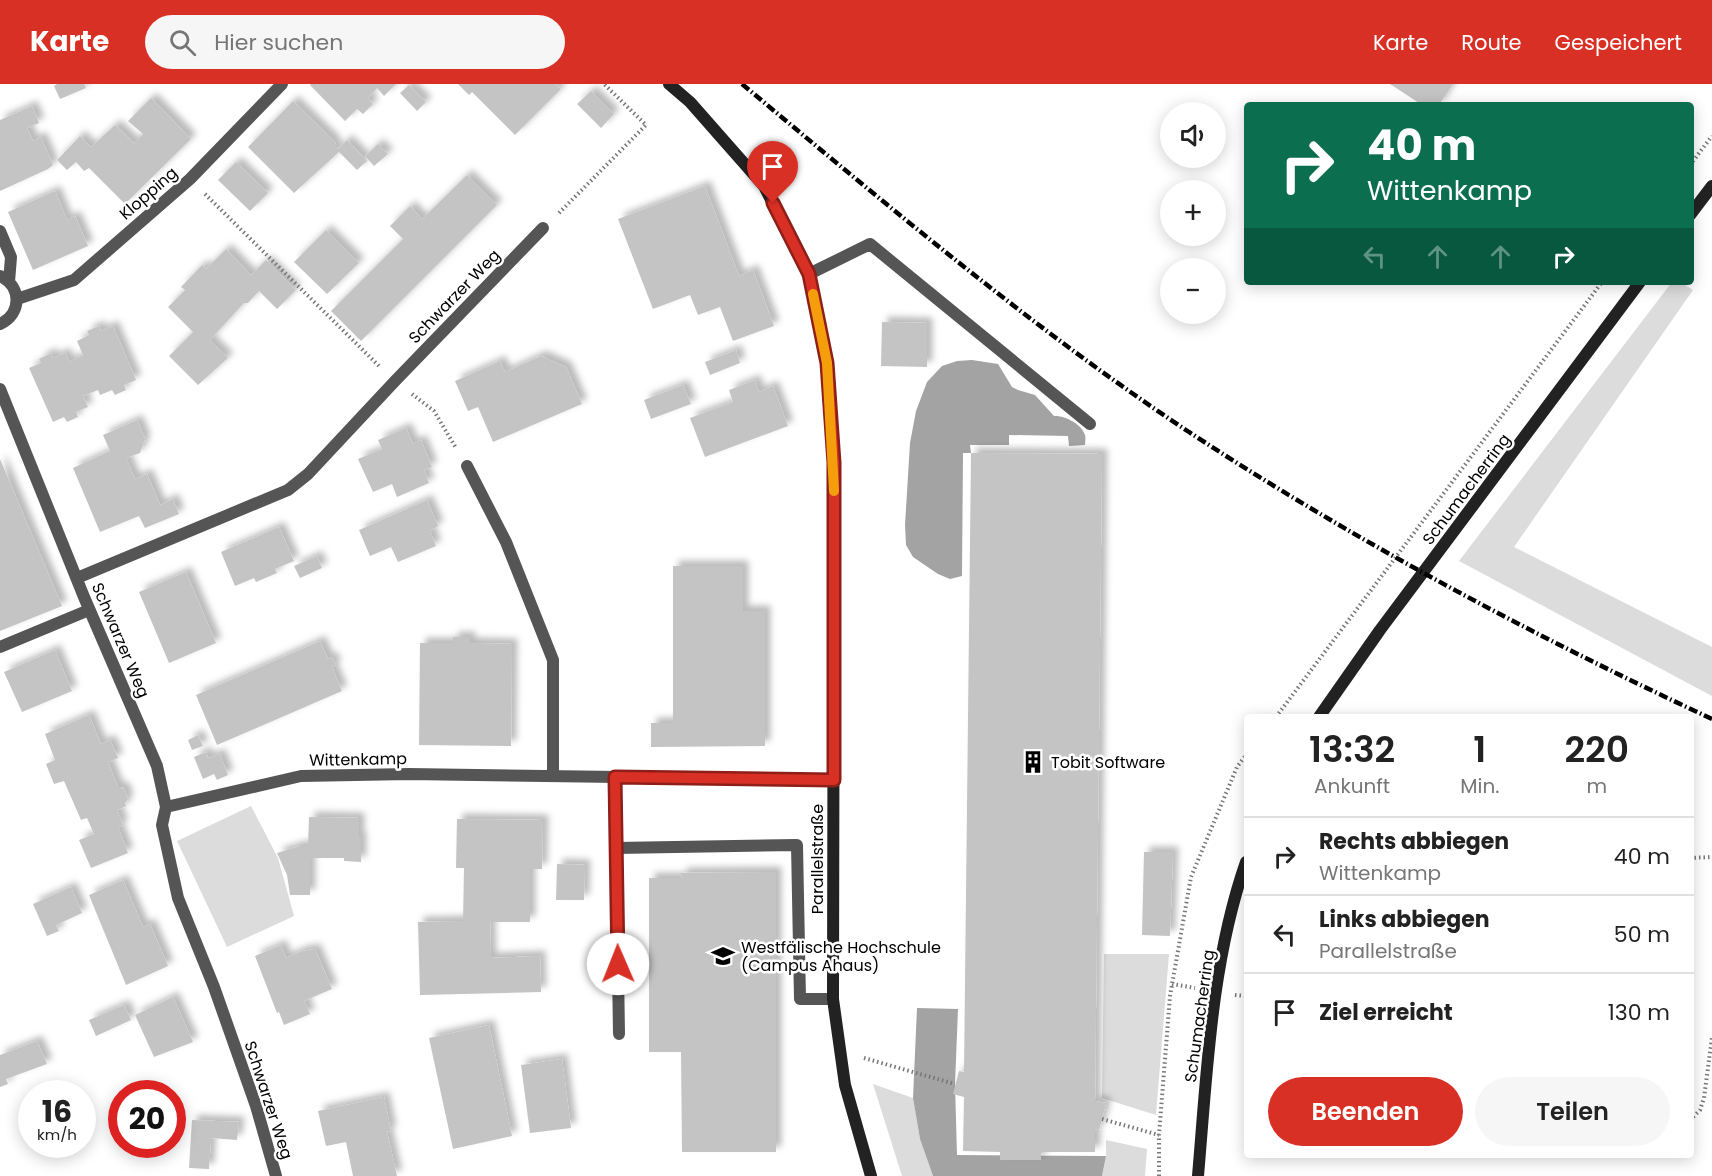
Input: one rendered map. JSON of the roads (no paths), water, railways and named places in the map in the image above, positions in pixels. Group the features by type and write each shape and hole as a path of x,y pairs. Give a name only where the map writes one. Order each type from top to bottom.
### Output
{"main road":[{"name":"Parallelstraße","path":"669,84 690,102 764,186 809,274 827,363 834,463 833,999 845,1085 871,1176"},
{"path":"1694,210 1712,186"},
{"name":"Schumacherring","path":"1321,714 1380,630 1638,285"},
{"name":"Schumacherring","path":"1198,1176 1216,991 1236,891 1244,868"}],"street":[{"name":"Klopping","path":"17,299 74,280 189,179 282,84"},
{"name":"Schwarzer Weg","path":"276,1176 253,1095 214,987 178,898 162,825 166,807 157,766 77,578 288,489 308,474 394,381 543,228"},
{"path":"0,231 10,257 5,279 16,292 17,299 14,314 9,320 0,324"},
{"path":"809,274 870,244 1090,424"},
{"path":"0,388 77,578"},
{"path":"467,466 506,543 554,660 553,776"},
{"path":"0,648 89,610"},
{"name":"Wittenkamp","path":"166,807 301,776 553,776 834,780"},
{"path":"615,777 619,1034"},
{"path":"616,848 797,845 800,999 833,999"}],"railway":[{"path":"742,84 906,220 1017,308 1073,351 1189,432 1315,511 1445,585 1578,654 1712,719"}],"place":[{"name":"Tobit Software","path":"1033,762"},
{"name":"Westfälische Hochschule (Campus Ahaus)","path":"723,956"}]}
